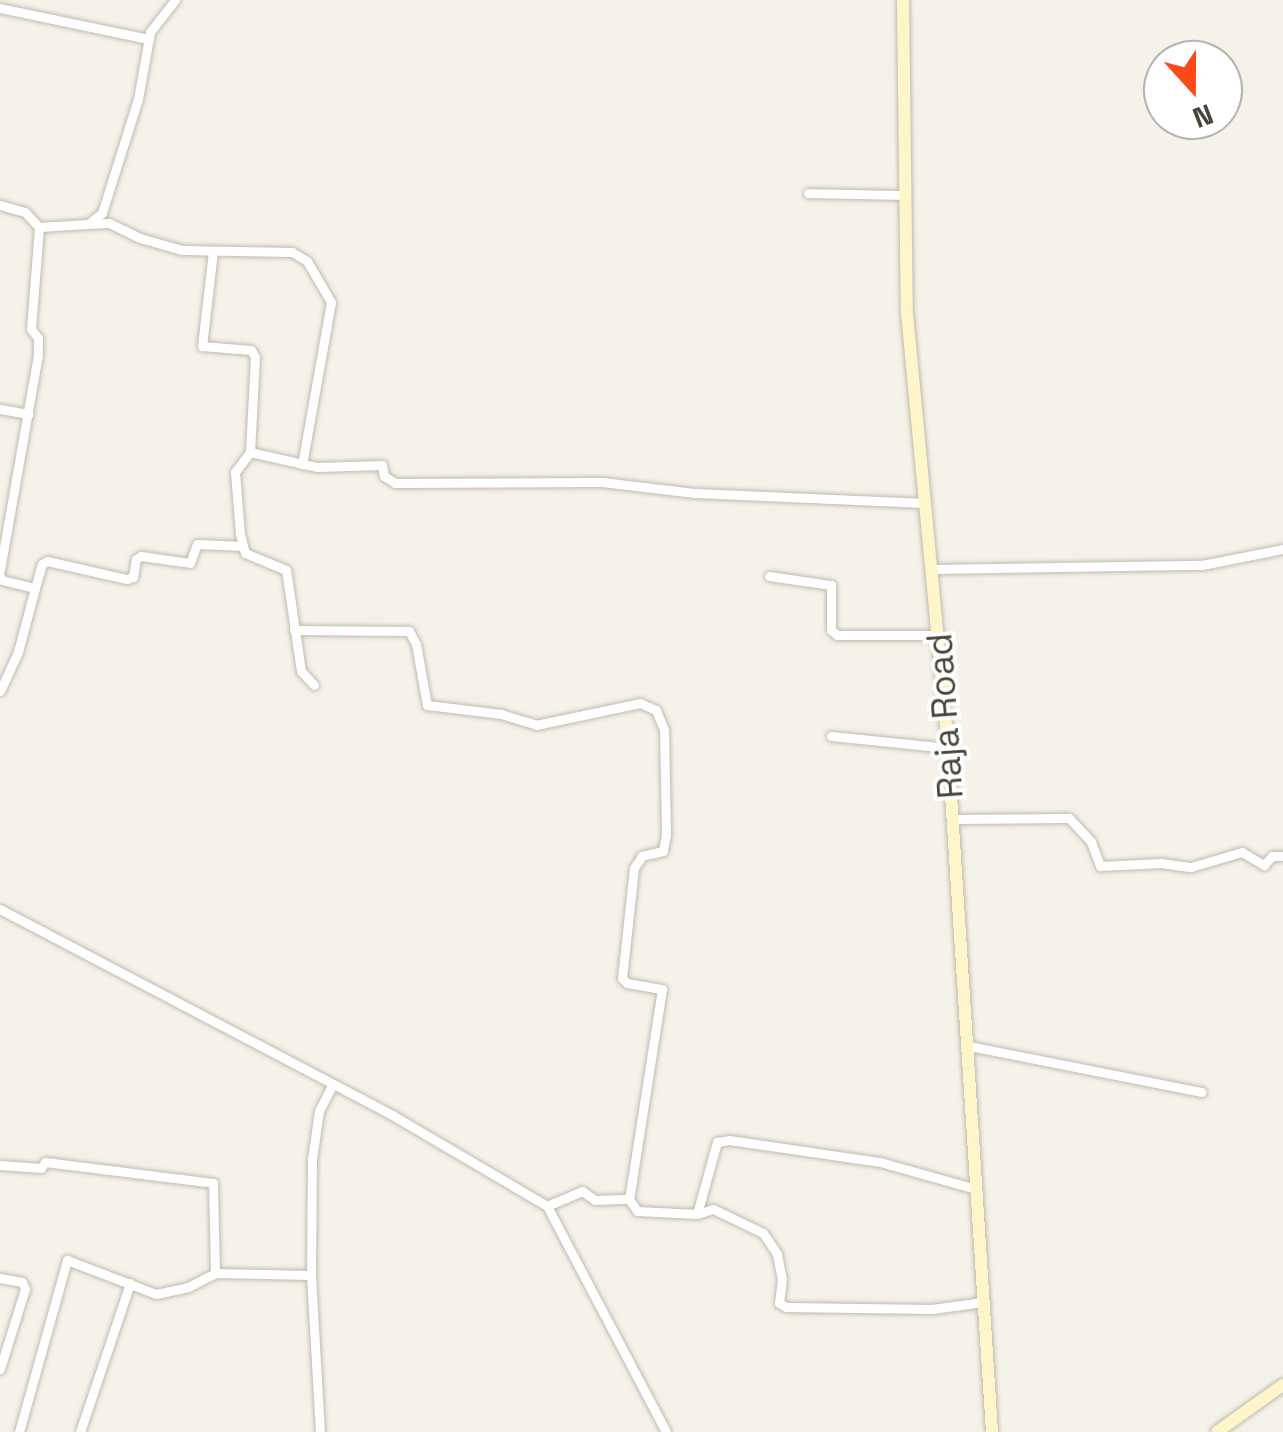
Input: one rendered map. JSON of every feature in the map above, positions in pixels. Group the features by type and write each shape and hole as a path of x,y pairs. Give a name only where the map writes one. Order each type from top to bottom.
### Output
{"street":[{"path":"88,224 102,213 138,99 149,38 175,0"},
{"name":"Raja Road","path":"902,0 906,314 940,635 992,1432"},
{"path":"0,8 149,38"},
{"path":"808,193 905,195"},
{"path":"0,205 25,212 39,228 31,315 38,355 0,573 2,580 35,588"},
{"path":"39,228 109,223 168,246 213,252 292,252 307,261 332,302 316,368 302,464"},
{"path":"213,252 202,346 251,350 255,357 250,452 236,472 243,546 245,553 286,570 301,671 314,685"},
{"path":"0,409 29,414"},
{"path":"250,452 302,464 382,465 384,476 395,483 602,482 694,493 926,503"},
{"path":"0,692 18,652 42,564 47,561 126,579 132,577 136,559 141,556 190,563 197,544 243,546"},
{"path":"933,568 1202,565 1283,549"},
{"path":"769,576 831,585 831,630 837,635 940,635"},
{"path":"294,630 408,631 416,644 427,705 502,714 536,725 640,703 656,710 664,730 666,835 663,851 642,856 634,868 622,978 627,984 662,988 629,1199 637,1211 697,1214 713,1209 763,1233 777,1254 782,1279 779,1304 786,1307 932,1310 984,1302"},
{"path":"831,736 948,748"},
{"path":"953,819 1069,818 1091,842 1100,866 1161,863 1190,867 1242,852 1264,865 1272,856 1283,856"},
{"path":"0,909 332,1085 546,1206 666,1432"},
{"path":"968,1046 1202,1092"},
{"path":"320,1432 311,1275 312,1159 319,1111 332,1085"},
{"path":"697,1214 717,1142 729,1140 880,1162 976,1189"},
{"path":"0,1165 41,1168 44,1162 213,1183 215,1273"},
{"path":"546,1206 582,1191 595,1200 629,1199"},
{"path":"19,1432 67,1260 156,1294 215,1273 311,1275"},
{"path":"0,1278 22,1282 24,1289 0,1369"},
{"path":"80,1432 130,1283"},
{"path":"1218,1432 1283,1385"}]}
